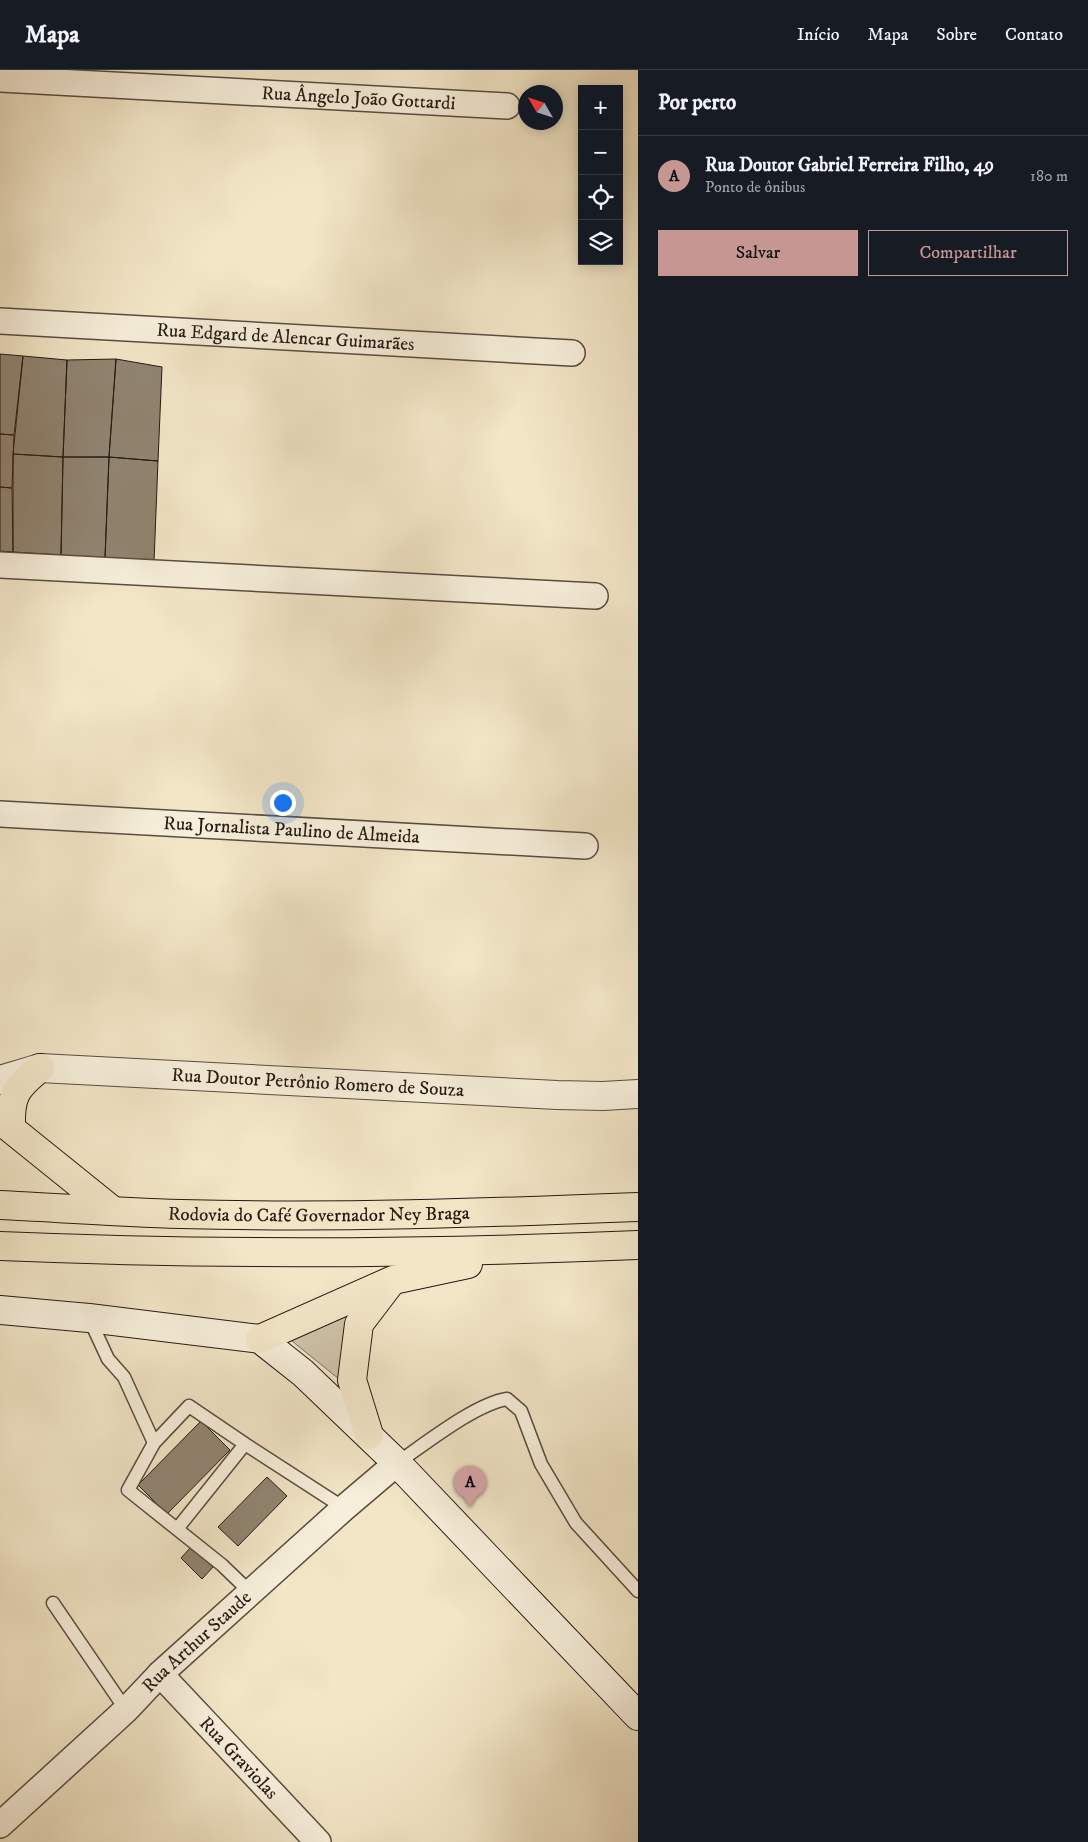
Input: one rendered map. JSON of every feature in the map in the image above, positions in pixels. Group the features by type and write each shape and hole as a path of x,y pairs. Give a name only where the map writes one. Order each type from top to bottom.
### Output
{"highway":[{"path":"40,1068 23,1081 14,1096 5,1124 113,1211"},
{"name":"Rodovia do Café Governador Ney Braga","path":"0,1205 113,1211 308,1215 638,1207"},
{"name":"Rodovia do Café Governador Ney Braga","path":"0,1246 214,1253 319,1254 638,1245"},
{"path":"260,1339 393,1280 540,1249"},
{"path":"369,1435 352,1380 359,1324 393,1280"}],"main road":[{"name":"Rua Doutor Petrônio Romero de Souza","path":"0,1080 40,1068 557,1095 603,1096 638,1094"},
{"path":"0,1310 89,1318 260,1339 303,1373 369,1435 638,1716"}],"street":[{"name":"Rua Ângelo João Gottardi","path":"0,79 507,106"},
{"name":"Rua Edgard de Alencar Guimarães","path":"0,321 572,353"},
{"path":"0,565 595,596"},
{"name":"Rua Jornalista Paulino de Almeida","path":"0,814 585,846"},
{"name":"Rua Arthur Staude","path":"0,1825 126,1710 160,1674 344,1508 397,1463"},
{"name":"Rua Graviolas","path":"160,1674 318,1842"}],"lane":[{"path":"89,1318 108,1359 124,1377 154,1443"},
{"path":"397,1463 470,1414 493,1401 506,1399 521,1411 541,1464 576,1523 638,1591"},
{"path":"250,1592 222,1565 128,1490 154,1443 188,1406 344,1508"},
{"path":"177,1529 245,1444"},
{"path":"53,1604 126,1710"}],"shaded area":[{"path":"348,1310 339,1379 287,1337"}],"building":[{"path":"0,354 23,356 14,435 0,434"},
{"path":"23,356 67,360 63,457 13,454"},
{"path":"116,359 109,457 63,457 67,360"},
{"path":"116,359 162,367 158,461 109,457"},
{"path":"0,434 14,435 12,488 0,487"},
{"path":"13,454 63,457 61,555 13,552"},
{"path":"63,457 109,457 105,558 61,555"},
{"path":"109,457 158,461 154,562 105,558"},
{"path":"0,487 12,488 13,552 0,551"},
{"path":"201,1421 230,1450 167,1514 138,1485"},
{"path":"267,1477 287,1496 238,1546 218,1527"},
{"path":"191,1547 213,1567 202,1579 181,1558"}],"place":[{"name":"Rua Doutor Gabriel Ferreira Filho, 49","path":"470,1507"}]}
